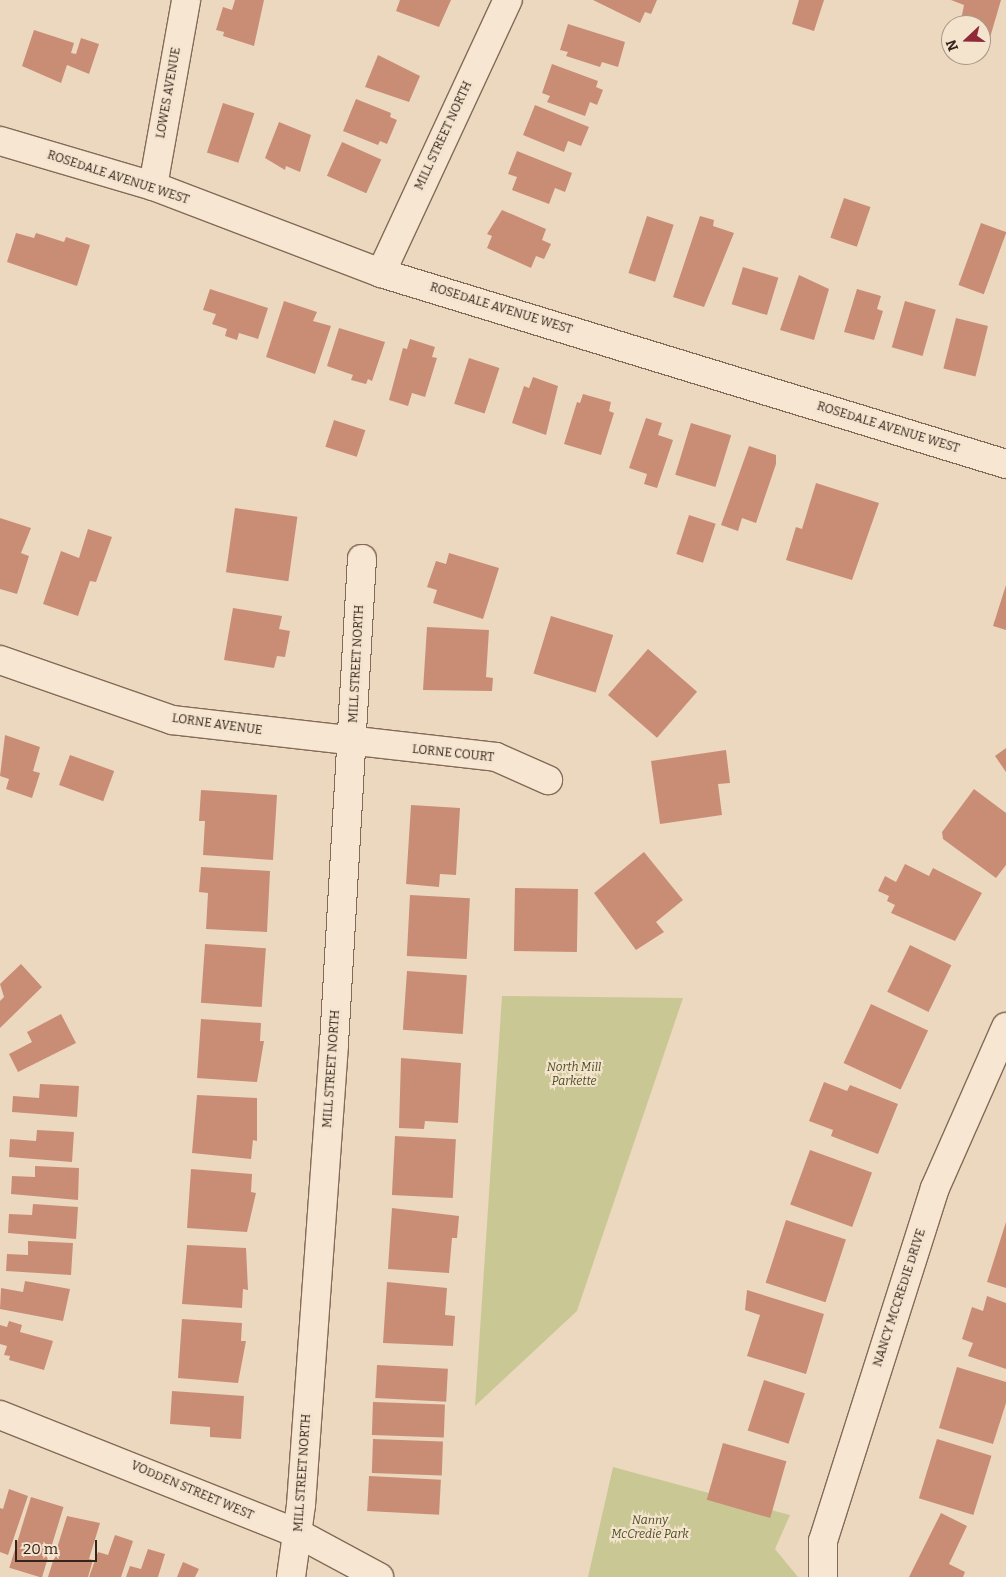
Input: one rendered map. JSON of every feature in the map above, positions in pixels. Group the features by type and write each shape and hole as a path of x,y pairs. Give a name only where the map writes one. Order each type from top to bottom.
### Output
{"street":[{"name":"LOWES AVENUE","path":"153,186 186,0"},
{"name":"MILL STREET NORTH","path":"381,273 508,0"},
{"name":"ROSEDALE AVENUE WEST","path":"0,141 153,186 381,273 1006,464"},
{"name":"MILL STREET NORTH","path":"291,1577 299,1534 353,743 362,560"},
{"name":"LORNE AVENUE","path":"0,660 172,720 353,743"},
{"name":"LORNE COURT","path":"353,743 496,757 548,780"},
{"name":"NANCY MCCREDIE DRIVE","path":"822,1577 823,1541 935,1188 1006,1027"},
{"name":"VODDEN STREET WEST","path":"0,1415 299,1534 379,1577"}],"green space":[{"name":"North Mill Parkette","path":"502,996 683,998 577,1311 475,1406"},
{"name":"Nanny McCredie Park","path":"613,1467 790,1515 775,1549 798,1577 588,1577"}],"building":[{"path":"235,0 264,0 254,46 223,36 224,32 216,30 223,7 232,10"},
{"path":"400,0 451,0 439,27 396,11"},
{"path":"593,0 657,0 651,14 645,12 640,23"},
{"path":"799,0 824,0 814,31 792,24"},
{"path":"951,0 1001,0 991,34 991,15 962,15 964,5"},
{"path":"568,24 625,42 618,67 602,62 600,67 566,56 568,52 560,50"},
{"path":"34,30 74,43 71,53 76,54 81,38 99,44 89,74 67,65 61,83 22,66"},
{"path":"378,55 420,76 409,102 365,87"},
{"path":"552,64 598,81 596,87 603,90 597,105 590,102 585,116 547,102 550,96 542,93"},
{"path":"356,99 391,113 390,117 397,120 387,144 380,141 378,145 343,131"},
{"path":"223,103 254,113 238,163 207,152"},
{"path":"535,105 589,127 581,146 568,141 564,152 523,135"},
{"path":"279,122 311,135 300,172 286,166 285,170 265,158"},
{"path":"342,142 381,159 366,193 327,176"},
{"path":"517,151 572,173 565,192 555,188 549,204 512,190 517,177 508,174"},
{"path":"844,198 870,207 857,247 830,238"},
{"path":"502,210 546,229 542,240 551,244 544,259 536,256 531,268 487,248 492,236 487,234"},
{"path":"647,216 674,225 655,282 628,273"},
{"path":"700,216 714,220 713,226 734,233 704,307 673,297"},
{"path":"981,223 1006,232 984,294 958,285"},
{"path":"16,233 34,238 36,233 64,242 66,237 90,245 77,286 7,262"},
{"path":"743,267 778,278 767,315 732,304"},
{"path":"799,275 829,289 814,340 780,330"},
{"path":"210,289 268,308 258,339 239,333 237,340 225,336 227,329 212,324 216,314 203,310"},
{"path":"857,289 881,296 877,309 883,311 874,340 844,332"},
{"path":"284,301 317,312 313,321 331,326 315,374 266,357"},
{"path":"905,301 936,310 923,356 892,347"},
{"path":"956,318 988,326 975,376 943,368"},
{"path":"339,328 385,342 372,381 368,379 366,384 351,380 353,375 327,366"},
{"path":"410,339 435,347 432,357 437,358 425,397 412,393 408,406 389,400 403,348 407,349"},
{"path":"469,358 499,368 485,414 454,404"},
{"path":"533,377 558,386 546,435 512,423 524,386 529,388"},
{"path":"583,394 611,402 609,411 614,413 601,455 564,444 577,402 580,403"},
{"path":"646,418 662,423 658,435 673,440 657,488 644,484 647,474 629,468"},
{"path":"334,420 365,430 357,457 325,447"},
{"path":"691,423 731,435 715,487 675,475"},
{"path":"749,446 776,455 776,464 756,523 742,518 738,531 721,525"},
{"path":"816,483 879,503 852,580 786,560 796,527 802,529"},
{"path":"235,508 297,517 288,581 226,572"},
{"path":"689,515 716,524 703,563 676,554"},
{"path":"0,518 31,528 21,553 29,556 17,594 0,589"},
{"path":"88,529 112,537 96,582 90,581 78,616 43,604 61,551 79,558"},
{"path":"449,553 499,568 483,619 433,603 437,590 427,587 436,561 446,564"},
{"path":"1006,585 1006,630 993,626"},
{"path":"233,608 282,616 279,629 290,631 285,657 277,656 274,668 224,660"},
{"path":"551,616 613,635 596,692 533,673"},
{"path":"427,627 489,630 486,677 493,678 492,691 423,690"},
{"path":"648,649 697,692 657,738 608,695"},
{"path":"5,735 40,747 33,771 40,773 32,798 6,789 9,779 0,776"},
{"path":"1006,748 1006,772 995,756"},
{"path":"726,750 730,783 718,784 722,815 660,824 651,761"},
{"path":"70,755 114,771 103,801 59,785"},
{"path":"974,789 1006,813 1006,865 996,878 943,839 942,832"},
{"path":"201,790 277,795 273,860 203,855 205,821 199,821"},
{"path":"411,805 460,808 456,875 440,874 439,887 406,884"},
{"path":"644,852 683,900 656,922 664,932 636,950 594,893"},
{"path":"905,864 929,876 933,868 982,893 955,941 891,913 895,905 887,901 889,896 878,891 885,876 896,882"},
{"path":"201,867 270,871 267,932 206,929 208,893 199,892"},
{"path":"515,888 578,889 577,952 514,951"},
{"path":"410,895 470,898 467,959 407,956"},
{"path":"205,944 266,948 262,1007 201,1003"},
{"path":"910,945 951,965 929,1012 887,992"},
{"path":"21,964 42,987 0,1028 0,1001 4,997 0,984"},
{"path":"407,971 467,975 463,1034 403,1030"},
{"path":"871,1004 928,1031 901,1090 844,1063"},
{"path":"61,1014 76,1043 18,1072 9,1054 32,1042 27,1032"},
{"path":"201,1019 261,1023 260,1041 264,1041 257,1082 197,1078"},
{"path":"401,1058 461,1063 458,1123 425,1121 424,1129 399,1128"},
{"path":"824,1082 847,1091 850,1085 898,1104 878,1154 831,1136 833,1130 809,1121"},
{"path":"40,1084 79,1086 77,1117 12,1112 13,1096 39,1098"},
{"path":"197,1095 257,1098 257,1141 253,1140 251,1159 192,1153"},
{"path":"37,1130 74,1132 72,1162 9,1157 10,1139 36,1141"},
{"path":"395,1136 456,1139 453,1198 392,1195"},
{"path":"810,1150 872,1173 852,1227 790,1205"},
{"path":"35,1166 79,1168 78,1200 11,1194 12,1176 35,1177"},
{"path":"191,1169 252,1174 251,1192 256,1193 247,1232 187,1228"},
{"path":"33,1204 78,1207 76,1239 8,1233 9,1214 32,1215"},
{"path":"392,1208 459,1216 457,1238 452,1238 449,1273 388,1269"},
{"path":"786,1220 846,1239 826,1302 766,1283"},
{"path":"1006,1222 1006,1288 987,1282"},
{"path":"28,1241 73,1243 71,1275 6,1271 7,1254 28,1255"},
{"path":"187,1245 246,1248 248,1290 243,1289 242,1308 182,1304"},
{"path":"25,1281 70,1289 63,1321 0,1309 1,1288 23,1292"},
{"path":"387,1282 447,1288 445,1315 455,1316 453,1346 383,1343"},
{"path":"747,1290 824,1314 806,1374 747,1356 760,1315 745,1310"},
{"path":"987,1296 1006,1303 1006,1369 968,1356 973,1343 962,1339 972,1307 983,1311"},
{"path":"182,1319 242,1323 241,1341 246,1341 238,1383 178,1378"},
{"path":"9,1321 22,1325 20,1332 53,1341 44,1370 9,1360 10,1356 4,1355 7,1346 0,1344 0,1325 7,1327"},
{"path":"377,1365 448,1369 446,1402 375,1398"},
{"path":"957,1367 1006,1382 1006,1403 993,1444 939,1428"},
{"path":"764,1380 805,1393 789,1444 748,1430"},
{"path":"172,1391 244,1396 241,1439 210,1437 210,1427 170,1424"},
{"path":"373,1402 445,1405 444,1437 372,1435"},
{"path":"373,1439 443,1441 442,1475 372,1473"},
{"path":"937,1439 992,1456 973,1515 919,1498"},
{"path":"723,1443 786,1461 770,1518 707,1500"},
{"path":"369,1476 441,1480 439,1515 367,1511"},
{"path":"9,1489 28,1496 8,1555 0,1552 0,1508 3,1509"},
{"path":"31,1497 64,1507 42,1577 9,1568"},
{"path":"941,1513 967,1526 949,1564 965,1572 963,1577 909,1577"},
{"path":"67,1516 100,1523 89,1559 93,1560 88,1577 48,1577"},
{"path":"115,1535 133,1541 121,1577 89,1577 98,1552 108,1555"},
{"path":"148,1549 165,1554 158,1577 126,1577 130,1566 141,1569"},
{"path":"183,1562 199,1569 195,1577 177,1577"}]}
